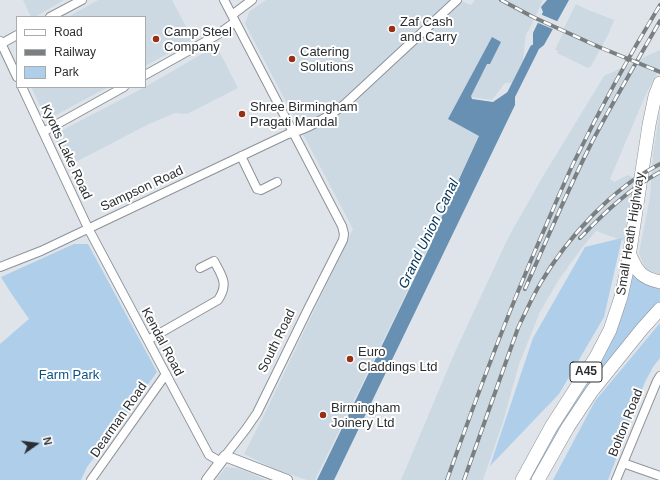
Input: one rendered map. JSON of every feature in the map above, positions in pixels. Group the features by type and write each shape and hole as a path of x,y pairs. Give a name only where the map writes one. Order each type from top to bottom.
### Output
{"highway":[{"name":"Small Heath Highway","path":"522,480 551,427 596,357 610,330 621,297 630,255 649,125 660,84"},
{"path":"630,255 633,263 640,273 649,279 660,282"},
{"name":"A45","path":"538,480 568,427 592,390 660,310"}],"street":[{"path":"52,16 82,0"},
{"path":"224,0 293,133"},
{"path":"146,75 217,35 252,0"},
{"name":"Sampson Road","path":"0,267 41,251 288,134 299,131 337,111 457,0"},
{"path":"16,35 1,42 16,75"},
{"name":"Kyotts Lake Road","path":"22,88 88,228"},
{"path":"43,132 122,88"},
{"name":"South Road","path":"223,459 257,413 343,240 344,234 342,226 293,133"},
{"path":"241,156 257,189 262,190 277,182"},
{"name":"Kendal Road","path":"88,228 209,455 223,459"},
{"path":"148,340 218,300 223,294 223,278 214,261 200,268"},
{"name":"Dearman Road","path":"91,480 166,374"},
{"name":"Bolton Road","path":"616,480 659,380"},
{"path":"207,480 223,459 287,480"},
{"path":"623,463 660,476"}],"shaded area":[{"path":"23,0 64,0 37,16 31,16"},
{"path":"98,0 172,0 193,40 146,65 146,16 70,16"},
{"path":"266,0 459,0 471,5 475,0 543,0 526,34 523,60 512,83 505,83 492,100 466,96 485,132 315,480 307,480 274,469 244,454 353,229 245,24 249,12"},
{"path":"547,0 569,0 544,45 534,53 530,59 528,59 527,57 533,45 533,33 543,12 541,7"},
{"path":"576,4 614,20 608,35 591,66 588,68 557,53 558,51 555,50"},
{"path":"492,37 501,42 490,64 487,64 471,96 472,99 493,102 512,89 514,84 517,86 515,92 515,105 334,480 317,480 431,244 438,225 479,136 448,119"},
{"path":"217,47 238,88 187,114 175,113 149,124 68,166 53,135 143,88 146,88 146,86 200,55"},
{"path":"660,50 660,68 646,94 610,179 614,182 628,175 633,178 624,241 596,231 558,281 540,312 519,364 503,422 483,480 401,480 455,352 508,238 542,178 604,76"},
{"path":"31,88 106,88 47,120"},
{"path":"660,110 660,276 645,269 639,253 650,197 653,154"},
{"path":"226,467 241,469 266,480 216,480"}],"green space":[{"path":"622,238 604,317 559,394 490,466 533,338 585,247"},
{"name":"Farm Park","path":"74,244 88,244 157,372 87,467 81,480 0,480 0,344 29,319 1,277"},
{"path":"632,272 660,287 660,302 608,363 533,480 526,480 599,360"},
{"path":"660,323 660,358 645,382 608,480 553,480 595,401"}],"pier":[{"path":"540,14 559,22 555,30 536,22"}],"waterway":[{"name":"Grand Union Canal","path":"511,95 534,49"}],"railway":[{"path":"501,0 533,17 599,47 660,72"},
{"path":"447,480 504,327 565,181 604,102 660,5"},
{"path":"525,289 566,195 593,140 660,21"},
{"path":"464,480 518,328 540,284 563,249 592,216 625,186 660,164"},
{"path":"580,238 617,202 660,172"}],"place":[{"name":"Zaf Cash and Carry","path":"392,29"},
{"name":"Camp Steel Company","path":"156,39"},
{"name":"Catering Solutions","path":"292,59"},
{"name":"Shree Birmingham Pragati Mandal","path":"242,114"},
{"name":"Euro Claddings Ltd","path":"350,359"},
{"name":"Birmingham Joinery Ltd","path":"323,415"}]}
